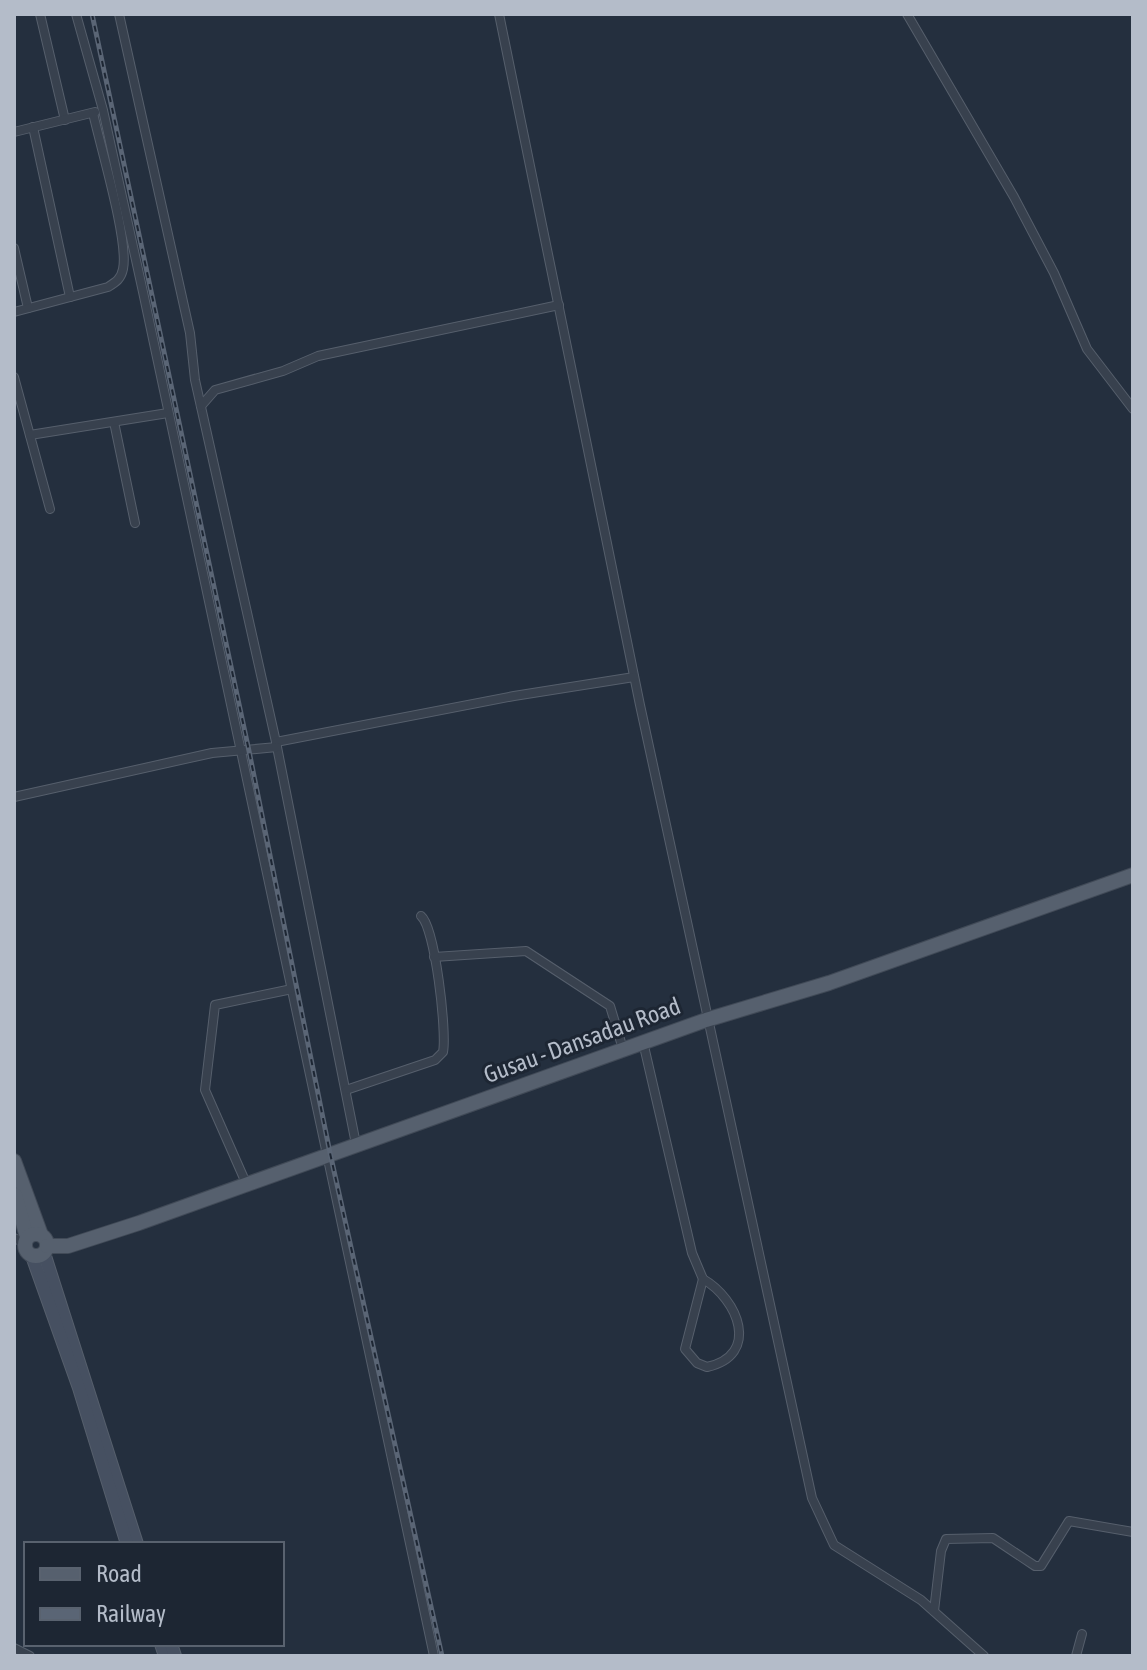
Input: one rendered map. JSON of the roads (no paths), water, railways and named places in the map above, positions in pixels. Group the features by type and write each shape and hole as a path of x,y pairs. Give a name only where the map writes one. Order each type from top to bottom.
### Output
{"main road":[{"name":"Gusau - Dansadau Road","path":"33,1244 68,1246 706,1020 976,933 1133,875"},
{"path":"14,1161 33,1244"},
{"path":"14,1190 123,1517 136,1542"},
{"path":"123,1517 127,1542"}],"street":[{"path":"40,14 65,120"},
{"path":"76,14 103,110 434,1656"},
{"path":"119,14 190,333 195,380 276,745 356,1144"},
{"path":"499,14 706,1020 812,1498 834,1545 892,1579 934,1611 984,1656"},
{"path":"907,14 1014,197 1054,273 1087,349 1133,409"},
{"path":"14,132 103,110"},
{"path":"14,312 108,287 119,280 124,268 122,241 93,113"},
{"path":"33,127 70,297"},
{"path":"14,248 28,308"},
{"path":"201,406 223,387 283,371 318,356 559,305"},
{"path":"14,377 50,509"},
{"path":"30,435 168,413"},
{"path":"114,422 135,523"},
{"path":"14,797 212,753 241,753 514,696 634,677"},
{"path":"346,1090 373,1078 435,1060 443,1052 434,957 429,927 421,916"},
{"path":"434,957 526,951 610,1006 623,1049"},
{"path":"246,1183 205,1090 215,1005 218,1001 292,989"},
{"path":"643,1042 692,1253 703,1279 685,1349 697,1363 707,1367 729,1359 738,1348 741,1335 719,1288 703,1279"},
{"path":"934,1611 941,1551 946,1539 993,1538 1035,1566 1041,1566 1069,1521 1133,1532"},
{"path":"1076,1656 1082,1634"},
{"path":"14,1648 26,1655"}],"railway":[{"path":"92,14 249,751 330,1153 442,1656"}]}
